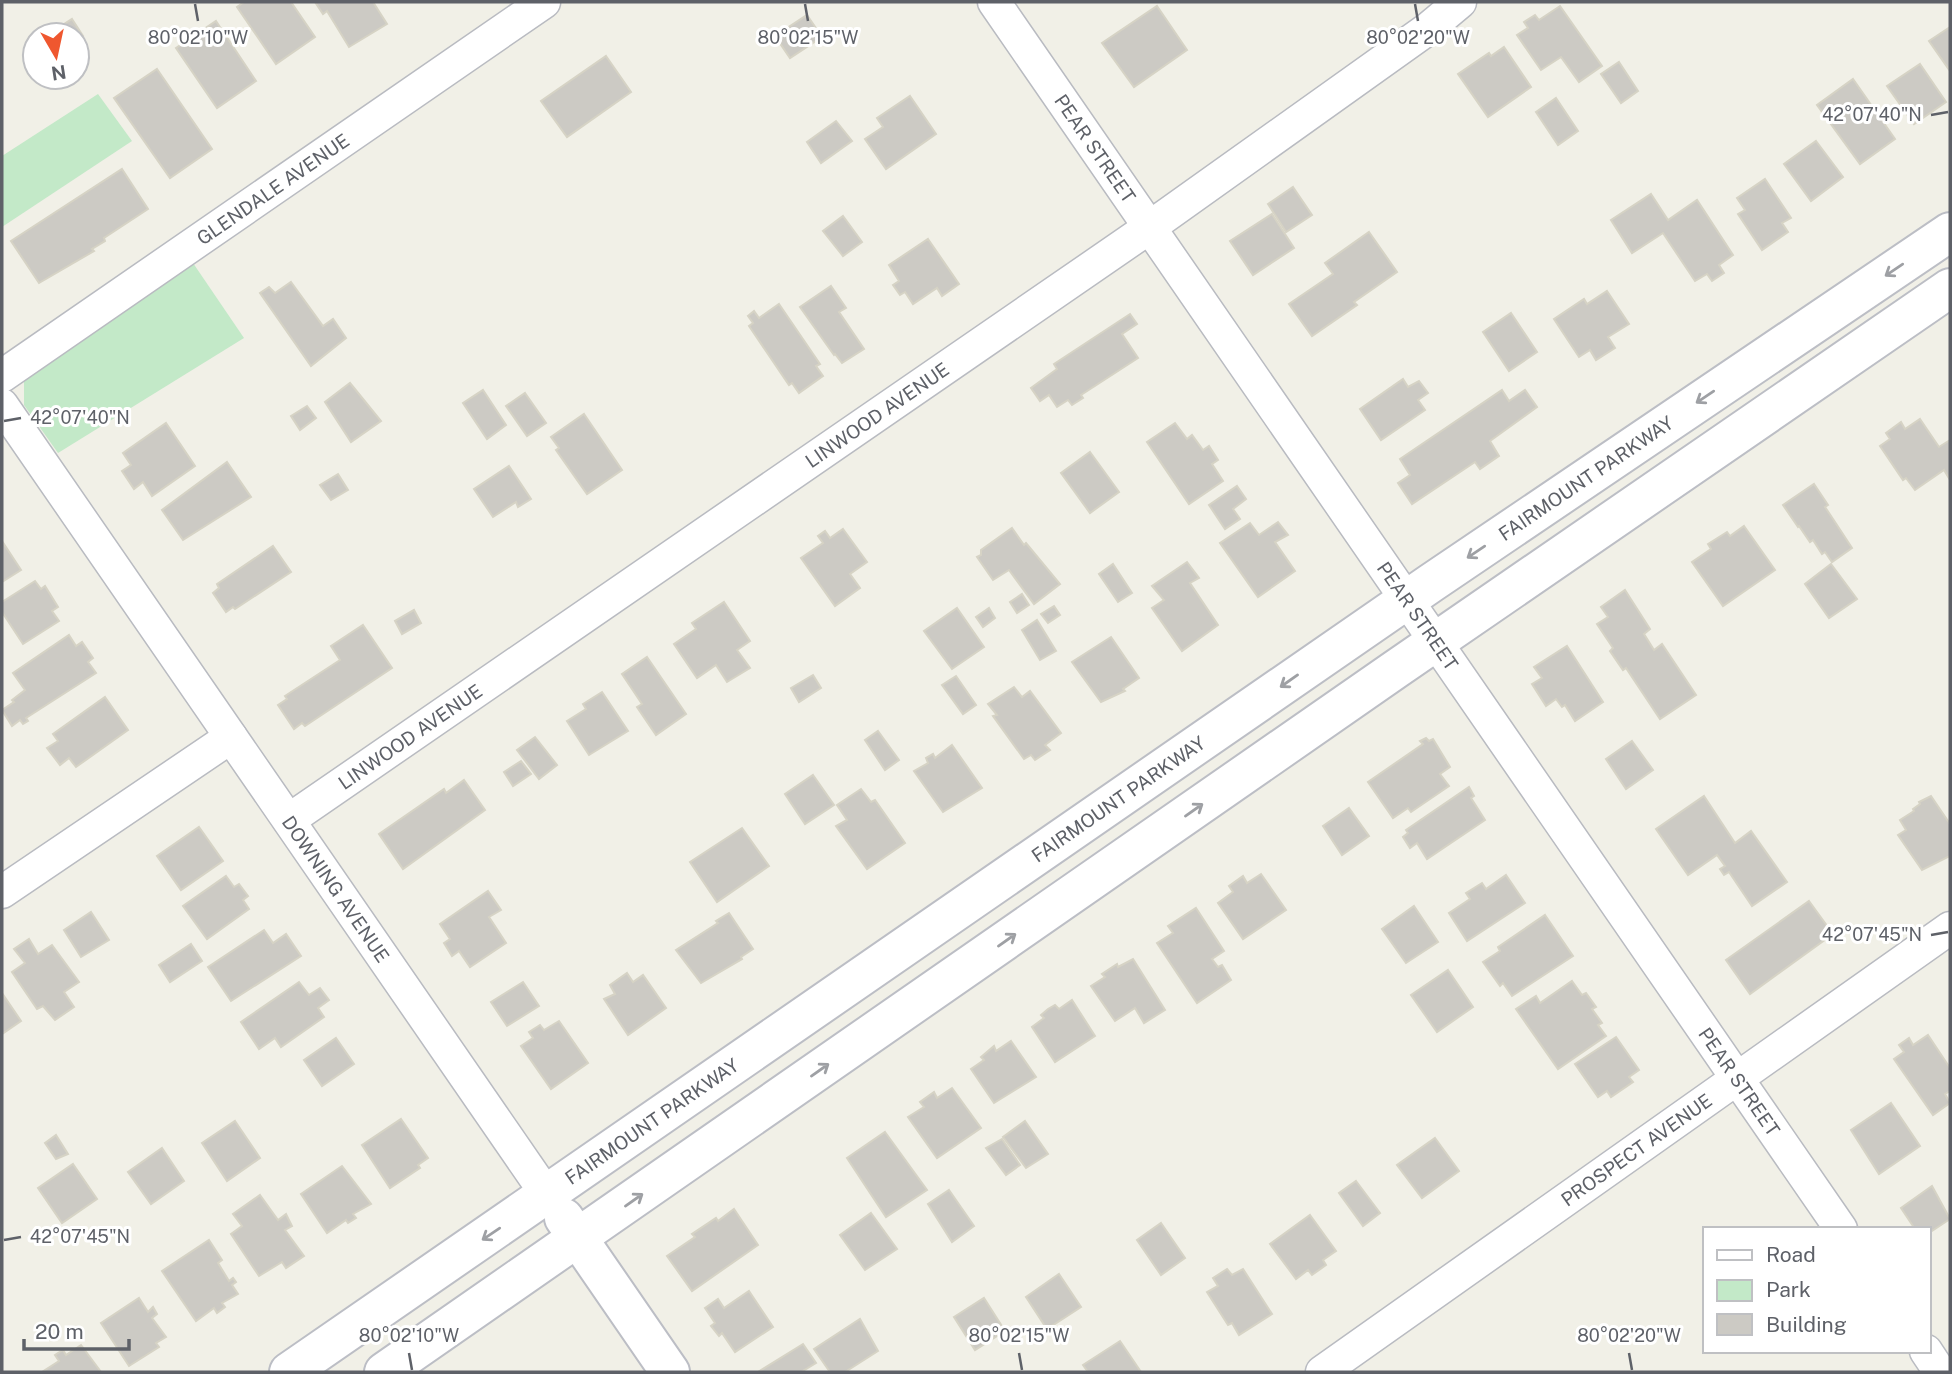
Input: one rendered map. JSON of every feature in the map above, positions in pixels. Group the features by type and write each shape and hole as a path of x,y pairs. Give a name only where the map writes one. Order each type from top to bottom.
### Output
{"street":[{"name":"GLENDALE AVENUE","path":"2,376 544,2"},
{"name":"PEAR STREET","path":"994,2 1840,1227"},
{"name":"LINWOOD AVENUE","path":"289,820 1150,227 1429,28 1460,2"},
{"name":"FAIRMOUNT PARKWAY","path":"289,1372 1407,600 1950,232"},
{"path":"384,1372 1436,641 1950,288"},
{"name":"DOWNING AVENUE","path":"2,405 670,1372"},
{"path":"2,892 231,737"},
{"name":"PROSPECT AVENUE","path":"1322,1372 1950,928"},
{"path":"1927,1353 1940,1372"}],"green space":[{"path":"98,94 132,141 2,227 2,156"},
{"path":"193,263 244,338 58,453 24,405 24,381"}],"building":[{"path":"244,2 291,2 315,37 276,64 237,7"},
{"path":"315,2 373,2 387,24 349,47 327,11 323,14"},
{"path":"1157,6 1187,50 1134,87 1102,43"},
{"path":"1560,6 1602,66 1579,82 1561,57 1541,70 1517,35 1528,28 1524,22 1535,15 1539,20"},
{"path":"807,15 822,37 790,58 775,36"},
{"path":"216,21 256,81 217,108 176,48"},
{"path":"1950,27 1950,71 1929,41"},
{"path":"1504,47 1531,87 1488,117 1458,74 1489,53 1491,56"},
{"path":"606,56 631,92 567,137 541,101"},
{"path":"1619,62 1638,91 1621,103 1601,74"},
{"path":"1920,64 1946,102 1914,124 1887,86"},
{"path":"157,69 212,149 170,178 114,98"},
{"path":"1853,79 1895,139 1860,164 1817,105"},
{"path":"910,96 936,134 886,169 865,139 883,127 877,118"},
{"path":"1556,98 1578,131 1558,145 1536,112"},
{"path":"836,121 852,141 821,163 807,142"},
{"path":"1816,141 1843,177 1811,201 1784,164"},
{"path":"122,169 148,209 104,238 105,241 92,249 94,251 39,283 11,241"},
{"path":"1765,179 1791,218 1782,223 1788,232 1762,250 1738,214 1745,210 1737,198"},
{"path":"1293,187 1312,215 1286,232 1268,204"},
{"path":"1651,194 1668,220 1697,200 1733,255 1719,265 1724,273 1712,281 1707,274 1695,281 1663,233 1632,253 1611,220"},
{"path":"1272,214 1294,248 1253,275 1230,241"},
{"path":"843,216 862,242 843,256 823,231"},
{"path":"1369,232 1397,272 1354,302 1357,305 1312,336 1289,304 1333,274 1325,263"},
{"path":"928,239 959,284 942,296 937,288 913,304 905,292 900,295 893,285 899,281 889,265"},
{"path":"291,282 323,326 333,319 346,338 311,366 260,293 269,287 275,293"},
{"path":"831,286 846,308 839,312 864,349 842,363 800,307"},
{"path":"1607,291 1629,324 1608,337 1615,348 1596,360 1590,350 1579,357 1554,319 1584,299 1587,304"},
{"path":"779,304 820,364 816,366 823,376 799,393 792,383 789,385 749,326 753,323 748,316 754,311 759,318"},
{"path":"1511,313 1537,352 1509,371 1483,332"},
{"path":"1130,314 1137,324 1122,334 1138,358 1081,395 1083,398 1072,405 1068,400 1057,407 1049,395 1040,401 1031,388 1057,369 1054,364"},
{"path":"1403,379 1408,387 1419,381 1428,393 1418,400 1425,410 1381,440 1360,409"},
{"path":"350,383 381,421 351,442 325,402"},
{"path":"483,390 506,425 487,439 463,403"},
{"path":"1502,390 1509,401 1525,390 1537,407 1490,441 1499,456 1480,469 1475,462 1412,504 1398,483 1410,475 1400,459"},
{"path":"525,393 546,423 527,436 506,406"},
{"path":"307,406 316,418 300,430 291,416"},
{"path":"584,414 622,470 587,494 556,450 559,448 551,437"},
{"path":"1920,419 1939,447 1950,440 1950,480 1944,470 1915,490 1906,478 1903,480 1880,446 1890,439 1886,433 1901,422 1905,429"},
{"path":"166,423 195,466 152,496 143,482 134,489 122,471 131,465 123,453"},
{"path":"1175,423 1187,439 1192,435 1203,450 1209,446 1218,460 1212,464 1223,481 1189,504 1147,442"},
{"path":"1090,452 1119,492 1090,513 1061,473"},
{"path":"227,462 251,497 183,540 162,510"},
{"path":"509,466 531,499 518,507 516,502 493,517 474,489"},
{"path":"338,474 348,490 331,500 320,485"},
{"path":"1814,484 1828,505 1825,507 1852,548 1832,562 1825,552 1822,554 1813,540 1810,542 1783,505"},
{"path":"1237,486 1246,499 1233,509 1240,519 1225,529 1209,505"},
{"path":"1278,522 1288,535 1275,542 1295,571 1258,597 1220,543 1250,523 1259,535"},
{"path":"1744,526 1775,570 1723,606 1692,562 1711,549 1708,544 1727,532 1730,536"},
{"path":"1012,528 1060,584 1034,604 1009,570 993,580 977,557 981,555 981,550"},
{"path":"843,529 867,562 850,574 860,588 835,606 801,558 823,543 818,536 825,531 830,538"},
{"path":"2,541 21,570 2,582"},
{"path":"273,546 291,572 235,609 233,607 226,612 213,593 219,588 217,584"},
{"path":"1187,562 1199,578 1190,583 1218,625 1182,651 1152,608 1164,600 1152,586"},
{"path":"1113,564 1132,593 1118,602 1099,574"},
{"path":"1831,564 1857,599 1829,618 1805,584"},
{"path":"35,581 41,589 45,586 58,607 52,611 59,621 23,644 2,612 2,602"},
{"path":"1625,590 1650,629 1644,634 1654,650 1662,644 1696,695 1660,719 1626,668 1623,670 1610,651 1613,648 1597,624 1608,617 1601,607"},
{"path":"1022,594 1029,605 1017,613 1010,602"},
{"path":"724,602 750,641 737,650 750,668 727,682 716,665 697,678 674,644 696,629 692,623"},
{"path":"1054,606 1060,615 1048,623 1041,614"},
{"path":"957,608 984,647 952,669 924,631"},
{"path":"989,608 995,618 983,627 976,617"},
{"path":"414,610 421,623 402,634 395,621"},
{"path":"1037,620 1056,651 1040,660 1022,630"},
{"path":"363,625 392,668 305,726 302,723 294,729 278,705 287,699 285,696 340,660 331,646"},
{"path":"69,635 76,646 82,642 93,658 88,662 96,673 26,718 28,721 23,724 20,720 12,726 2,710 25,690 13,673"},
{"path":"1111,637 1139,678 1123,689 1125,691 1101,702 1072,662"},
{"path":"1567,646 1603,702 1575,721 1565,705 1562,707 1556,699 1546,706 1532,684 1542,678 1534,667"},
{"path":"647,657 686,714 656,735 637,707 642,704 622,674"},
{"path":"813,675 821,688 799,702 791,688"},
{"path":"956,676 976,705 963,714 942,685"},
{"path":"1014,687 1022,697 1030,691 1061,733 1045,745 1050,750 1035,760 1031,755 1024,759 993,716 997,715 988,704"},
{"path":"602,692 628,731 589,755 567,721 586,709 583,704"},
{"path":"105,697 128,730 76,767 69,758 60,765 47,748 58,741 53,734"},
{"path":"878,731 899,760 885,770 865,740"},
{"path":"535,737 557,765 539,779 517,750"},
{"path":"1426,738 1429,741 1433,739 1450,767 1440,774 1449,786 1411,812 1408,808 1393,818 1368,782 1423,744 1420,741"},
{"path":"1632,741 1653,770 1626,789 1606,759"},
{"path":"952,745 982,788 943,812 914,771 928,763 926,758 933,754 935,758"},
{"path":"521,761 531,774 513,786 504,772"},
{"path":"813,775 834,805 805,824 785,794"},
{"path":"464,780 485,810 403,869 379,834 444,789 446,793"},
{"path":"1469,787 1474,796 1471,798 1485,820 1427,859 1417,843 1410,848 1403,837 1408,833 1406,830"},
{"path":"861,789 871,802 875,800 905,843 867,869 836,826 847,820 837,805"},
{"path":"1704,796 1735,843 1751,831 1787,882 1752,906 1729,872 1724,875 1720,869 1725,866 1717,855 1688,875 1656,829"},
{"path":"1931,796 1950,824 1950,856 1922,870 1898,835 1906,830 1900,820 1914,811 1919,802"},
{"path":"1349,808 1369,836 1342,855 1323,826"},
{"path":"199,827 223,861 181,890 157,856"},
{"path":"742,828 769,866 717,902 690,862"},
{"path":"1261,874 1286,910 1243,939 1218,903 1233,892 1229,886 1243,876 1247,883"},
{"path":"1506,875 1525,903 1467,941 1449,913 1470,899 1466,893 1482,883 1486,889"},
{"path":"226,876 234,887 239,884 248,896 243,900 249,909 207,939 183,906"},
{"path":"488,891 501,910 489,917 506,943 470,967 459,951 452,956 444,943 450,939 440,924"},
{"path":"1809,901 1833,934 1750,994 1726,960"},
{"path":"1414,906 1438,942 1406,963 1382,929"},
{"path":"1196,908 1224,951 1212,959 1218,967 1222,965 1231,980 1197,1003 1157,943 1173,933 1168,926"},
{"path":"91,912 109,940 81,957 64,930"},
{"path":"729,913 753,949 741,957 742,959 701,983 676,950"},
{"path":"1545,915 1573,956 1512,996 1503,983 1500,986 1483,962 1500,951 1498,947"},
{"path":"264,930 273,943 286,934 301,956 231,1001 208,967"},
{"path":"29,939 38,954 52,945 79,982 64,992 74,1007 55,1020 43,1006 37,1009 12,972 25,963 14,949"},
{"path":"191,944 202,961 170,982 159,965"},
{"path":"1133,959 1165,1010 1144,1023 1135,1008 1115,1021 1091,986 1105,977 1102,974 1117,964 1118,967"},
{"path":"1448,970 1473,1007 1437,1032 1411,995"},
{"path":"627,973 633,982 643,975 666,1008 628,1035 604,999 615,994 610,985"},
{"path":"1572,981 1582,995 1586,993 1596,1007 1592,1009 1602,1023 1598,1025 1606,1036 1558,1069 1516,1009 1536,996 1540,1003"},
{"path":"299,982 309,995 320,988 329,1000 318,1008 324,1017 281,1047 275,1038 259,1049 241,1022"},
{"path":"523,982 539,1006 507,1026 491,1002"},
{"path":"2,993 21,1021 2,1034"},
{"path":"1072,1000 1095,1036 1055,1062 1032,1027 1044,1018 1041,1015 1048,1009 1055,1005 1059,1009"},
{"path":"559,1021 588,1063 551,1089 521,1046 533,1038 529,1032 540,1025 544,1030"},
{"path":"1928,1035 1950,1068 1950,1091 1945,1094 1950,1103 1933,1115 1894,1059 1904,1052 1899,1045 1909,1038 1913,1045"},
{"path":"1616,1037 1639,1070 1629,1077 1633,1082 1611,1097 1607,1091 1598,1097 1575,1064"},
{"path":"336,1038 354,1064 322,1086 304,1060"},
{"path":"1011,1041 1036,1077 994,1103 971,1069 984,1060 981,1057 994,1046 996,1051"},
{"path":"952,1088 981,1128 937,1158 908,1117 924,1107 920,1102 934,1092 937,1098"},
{"path":"1891,1103 1920,1146 1879,1174 1851,1130"},
{"path":"401,1119 428,1158 418,1165 420,1168 390,1188 362,1145"},
{"path":"235,1121 260,1158 227,1181 202,1143"},
{"path":"1025,1121 1048,1154 1026,1168 1003,1137"},
{"path":"885,1132 927,1190 886,1217 847,1158"},
{"path":"56,1135 68,1154 56,1159 45,1143"},
{"path":"1435,1138 1459,1171 1422,1198 1397,1165"},
{"path":"1002,1139 1020,1165 1006,1175 986,1148"},
{"path":"162,1148 184,1181 151,1204 128,1172"},
{"path":"73,1164 97,1199 62,1223 38,1188"},
{"path":"342,1166 371,1204 353,1214 356,1218 348,1223 346,1220 327,1233 301,1194"},
{"path":"1356,1181 1380,1213 1363,1226 1339,1193"},
{"path":"1932,1186 1950,1219 1931,1232 1931,1227 1914,1227 1901,1208"},
{"path":"949,1190 974,1226 952,1242 928,1204"},
{"path":"260,1195 278,1220 286,1214 292,1226 285,1230 304,1256 286,1268 282,1262 259,1276 231,1234 242,1226 233,1214"},
{"path":"734,1209 758,1245 692,1291 667,1256 695,1237 692,1234 716,1218 718,1221"},
{"path":"871,1213 897,1249 865,1270 840,1235"},
{"path":"1310,1215 1336,1251 1323,1260 1326,1265 1312,1275 1308,1270 1296,1279 1270,1244"},
{"path":"1161,1223 1185,1258 1161,1275 1137,1240"},
{"path":"209,1240 222,1260 218,1263 229,1281 233,1278 236,1282 232,1285 238,1294 222,1303 225,1307 217,1313 214,1308 196,1321 162,1271"},
{"path":"1227,1269 1232,1275 1243,1269 1272,1314 1239,1335 1232,1323 1228,1325 1207,1292 1218,1286 1213,1278"},
{"path":"1059,1274 1081,1307 1047,1329 1026,1297"},
{"path":"749,1291 773,1327 735,1352 722,1333 719,1336 711,1326 715,1323 705,1308 718,1299 724,1308"},
{"path":"139,1298 148,1312 153,1307 157,1314 152,1318 166,1337 156,1343 159,1347 129,1366 101,1323"},
{"path":"984,1298 1005,1331 975,1350 954,1317"},
{"path":"860,1319 878,1351 845,1372 830,1372 814,1349"},
{"path":"1120,1341 1141,1372 1088,1372 1083,1365"},
{"path":"803,1344 816,1363 804,1372 758,1372"},
{"path":"81,1345 101,1372 42,1372 59,1361 55,1355 63,1350 66,1355"}]}
